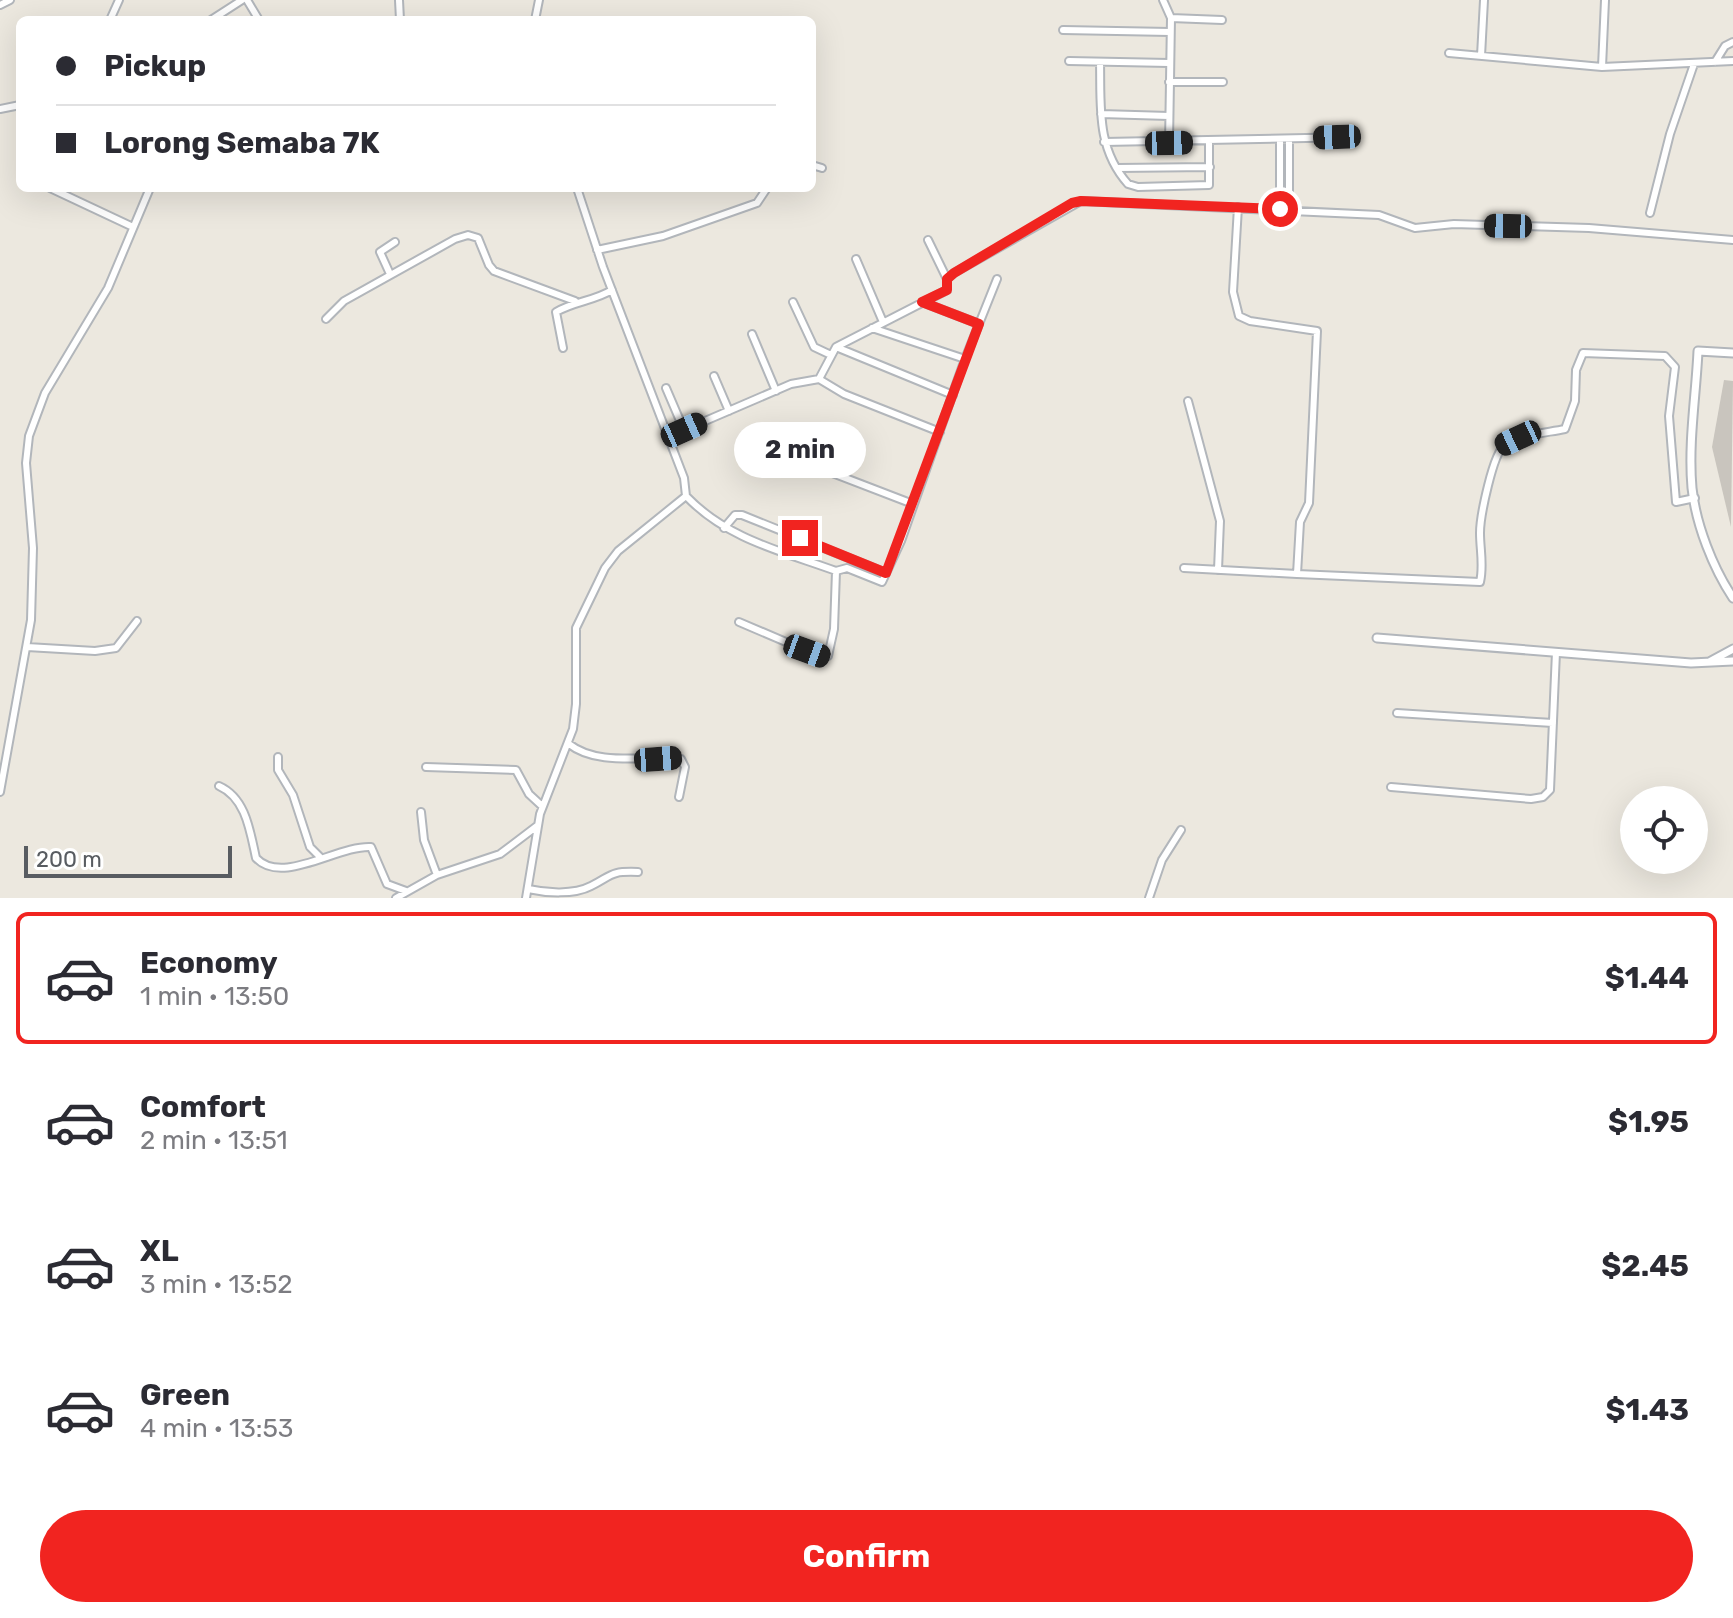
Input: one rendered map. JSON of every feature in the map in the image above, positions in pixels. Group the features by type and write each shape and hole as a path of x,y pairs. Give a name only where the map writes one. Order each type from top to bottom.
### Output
{"street":[{"path":"0,5 10,0"},
{"path":"220,16 244,0"},
{"path":"1163,0 1171,18 1169,143"},
{"path":"1481,56 1484,0"},
{"path":"1602,67 1605,0"},
{"path":"1171,18 1222,20"},
{"path":"1063,30 1170,32"},
{"path":"1715,62 1725,46 1733,42"},
{"path":"1449,53 1602,67 1733,61"},
{"path":"1069,61 1169,63"},
{"path":"1100,62 1104,142 1128,184 1138,187 1207,186 1209,142"},
{"path":"1650,213 1670,134 1694,64"},
{"path":"1169,82 1223,82"},
{"path":"1101,114 1169,116"},
{"path":"1104,142 1354,137"},
{"path":"1280,140 1280,209"},
{"path":"1289,140 1289,209"},
{"path":"816,166 822,168"},
{"path":"1117,168 1210,167"},
{"path":"59,192 133,227"},
{"path":"0,792 31,620 33,548 26,463 29,436 45,393 108,288 148,192"},
{"path":"578,192 597,250 684,478 686,496 724,528 836,571 847,568 882,582 997,279"},
{"path":"597,250 663,236 757,203 764,192"},
{"path":"947,279 1072,203 1289,209 1379,215 1415,228 1454,224 1589,228 1733,240"},
{"path":"1238,207 1233,292 1239,316 1250,321 1317,331 1309,503 1300,522 1297,574"},
{"path":"326,319 344,301 455,239 468,235 478,238 494,271 575,301 597,299 612,290"},
{"path":"819,379 836,347 947,290 947,279 928,240"},
{"path":"390,274 380,252 395,242"},
{"path":"856,259 883,322"},
{"path":"563,348 554,316 575,301"},
{"path":"793,302 814,347 831,355"},
{"path":"922,302 979,324"},
{"path":"872,328 965,359"},
{"path":"752,334 776,391"},
{"path":"836,347 953,395"},
{"path":"1733,353 1698,351 1692,488 1712,558 1721,581 1733,598"},
{"path":"1184,568 1480,582 1484,566 1480,534 1494,462 1501,446 1518,438 1565,429 1575,401 1576,370 1583,353 1665,356 1675,367 1669,416 1676,502 1695,498"},
{"path":"714,376 729,411"},
{"path":"668,437 791,384 819,379 844,394 940,432"},
{"path":"666,388 684,430"},
{"path":"1188,401 1220,521 1218,570"},
{"path":"762,446 913,504"},
{"path":"526,898 542,806 569,744 576,704 576,628 590,597 618,551 686,496"},
{"path":"724,528 735,515 742,515 886,573"},
{"path":"739,622 807,651 828,656 834,629 836,571"},
{"path":"27,647 95,651 116,648 137,621"},
{"path":"1377,638 1707,663 1733,661"},
{"path":"1707,663 1733,649"},
{"path":"1391,787 1531,799 1543,797 1550,790 1556,652"},
{"path":"1397,713 1553,723"},
{"path":"569,744 583,753 681,759 685,767 679,797"},
{"path":"278,757 278,770 293,795 310,847 321,858"},
{"path":"426,767 516,770 529,794 542,806"},
{"path":"219,786 236,797 241,805 256,858 262,864 280,868 371,847 387,884 406,891"},
{"path":"421,812 424,840 437,875"},
{"path":"396,898 437,875 500,854 537,826"},
{"path":"1149,898 1162,860 1181,830"},
{"path":"528,889 540,892 582,889 592,886 605,875 638,872"}],"building":[{"path":"1724,380 1733,381 1731,527 1712,447"}],"route":[{"path":"800,538 886,573 901,541 979,324 922,302 947,290 947,279 954,273 1072,203 1081,201 1280,209"}]}
